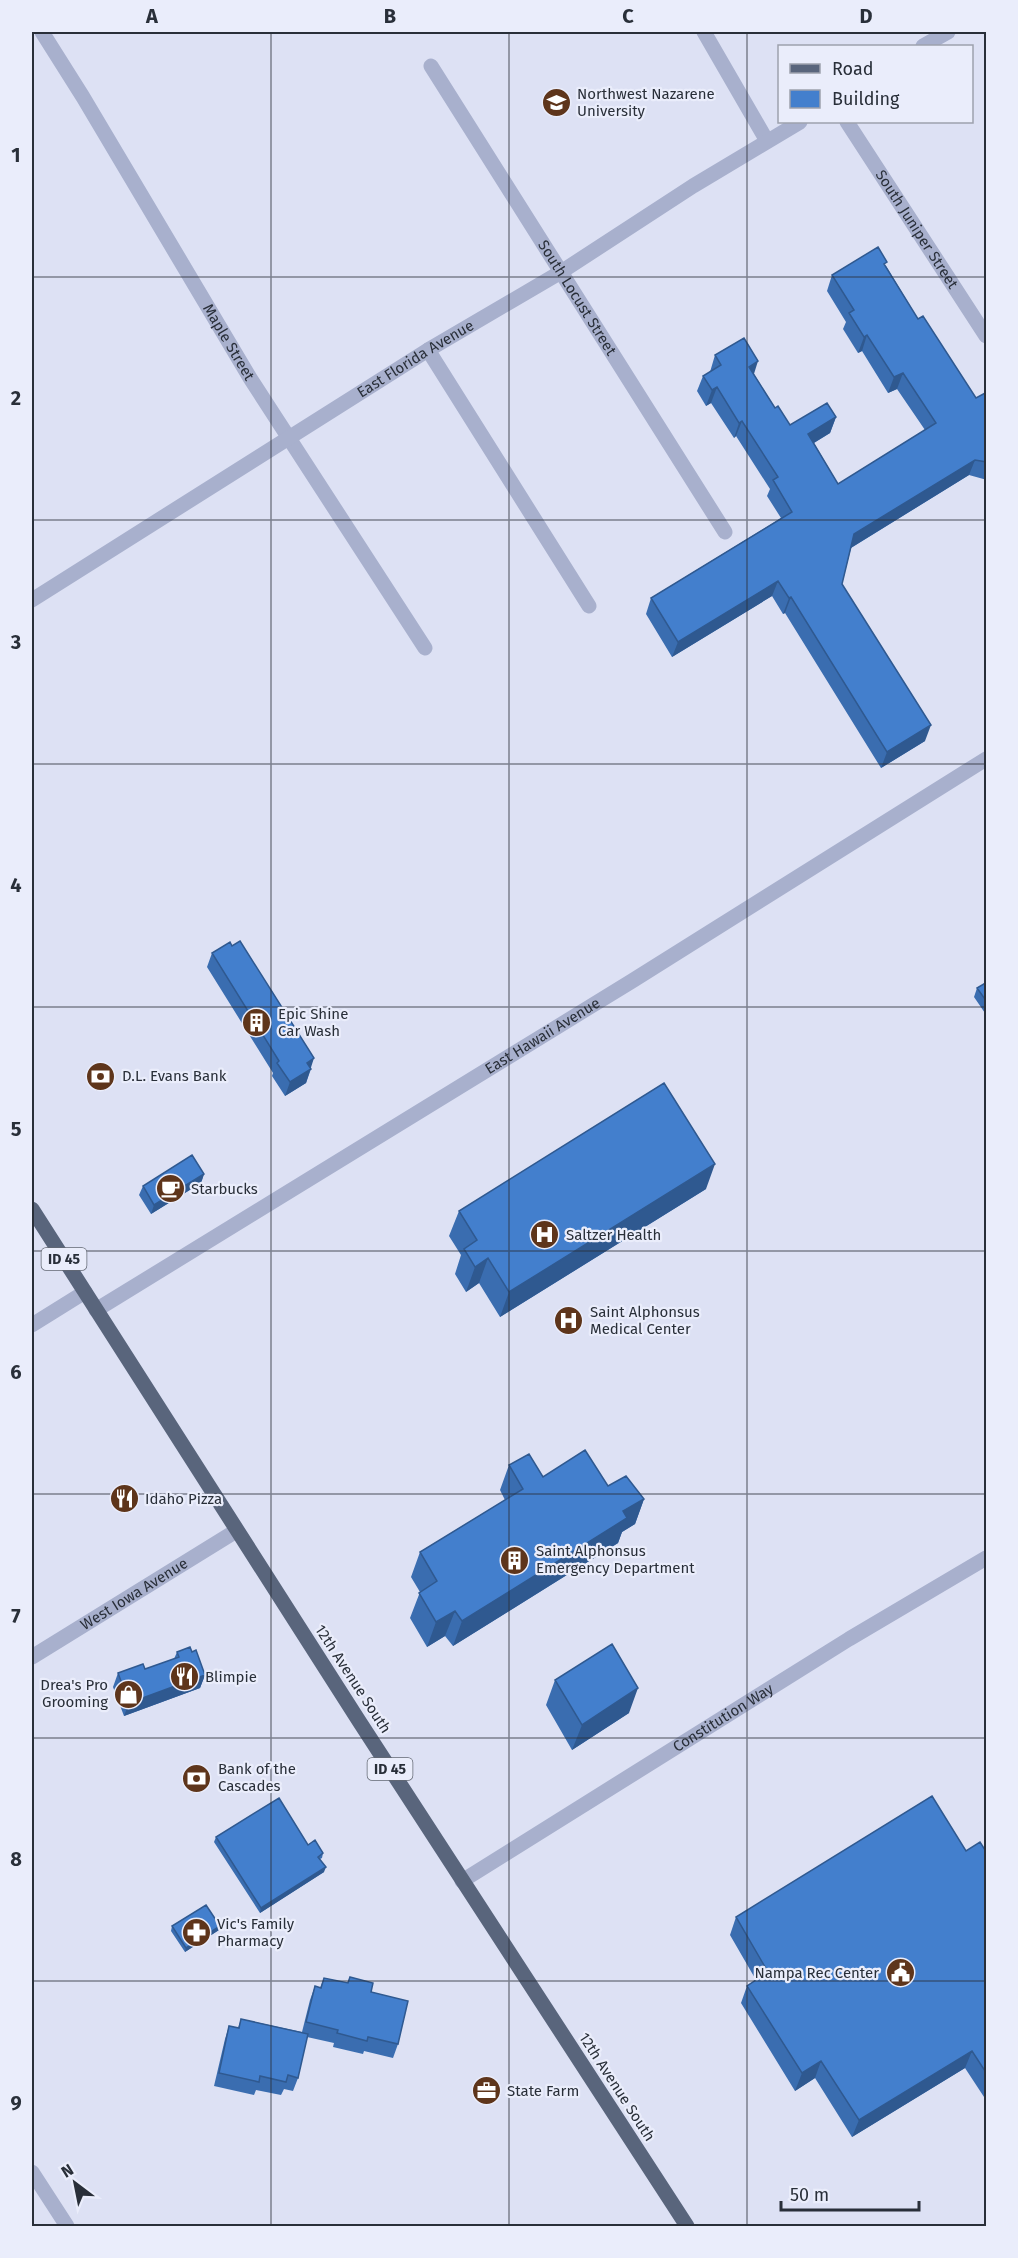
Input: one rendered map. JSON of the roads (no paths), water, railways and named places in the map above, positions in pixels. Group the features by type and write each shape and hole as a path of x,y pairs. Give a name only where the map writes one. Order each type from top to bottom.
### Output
{"main road":[{"name":"12th Avenue South","path":"32,1209 236,1531 687,2226"}],"street":[{"name":"Maple Street","path":"42,32 250,378 425,648"},
{"path":"704,32 767,141"},
{"path":"925,45 948,32"},
{"name":"South Locust Street","path":"431,66 725,532"},
{"name":"East Florida Avenue","path":"32,600 428,350 561,272 693,186 798,123"},
{"name":"South Juniper Street","path":"848,123 987,336"},
{"path":"428,350 589,606"},
{"name":"East Hawaii Avenue","path":"96,1310 632,981 987,759"},
{"path":"32,1325 85,1292"},
{"name":"West Iowa Avenue","path":"32,1657 236,1531"},
{"name":"Constitution Way","path":"462,1881 849,1639 987,1558"},
{"path":"32,2172 67,2226"}],"place":[{"name":"Northwest Nazarene University","path":"556,103"},
{"name":"Epic Shine Car Wash","path":"257,1023"},
{"name":"D.L. Evans Bank","path":"101,1076"},
{"name":"Starbucks","path":"170,1189"},
{"name":"Saltzer Health","path":"545,1235"},
{"name":"Saint Alphonsus Medical Center","path":"569,1321"},
{"name":"Idaho Pizza","path":"124,1499"},
{"name":"Saint Alphonsus Emergency Department","path":"515,1560"},
{"name":"Blimpie","path":"184,1677"},
{"name":"Drea's Pro Grooming","path":"129,1694"},
{"name":"Bank of the Cascades","path":"197,1778"},
{"name":"Vic's Family Pharmacy","path":"196,1933"},
{"name":"Nampa Rec Center","path":"900,1973"},
{"name":"State Farm","path":"486,2091"}]}
